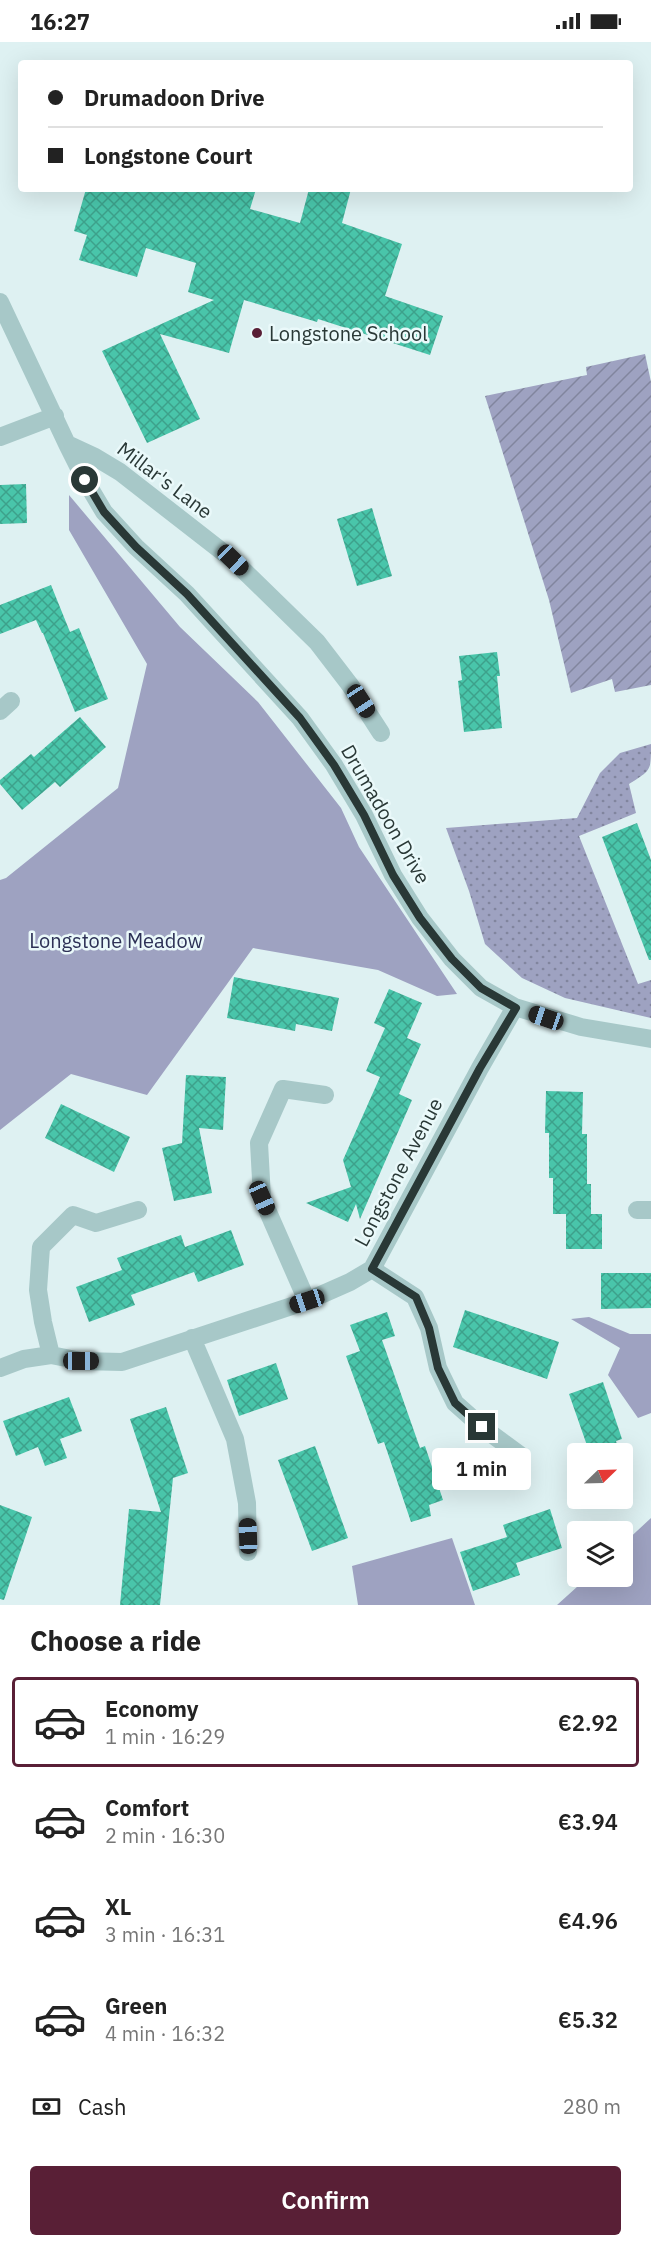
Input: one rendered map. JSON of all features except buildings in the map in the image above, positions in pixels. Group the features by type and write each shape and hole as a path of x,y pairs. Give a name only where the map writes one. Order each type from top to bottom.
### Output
{"street":[{"path":"0,302 67,444"},
{"path":"0,437 55,416"},
{"name":"Millar's Lane","path":"67,444 120,472 233,560 317,642 350,685 381,733"},
{"name":"Drumadoon Drive","path":"67,444 104,512 136,547 187,594 300,718 334,765 393,875 420,918 446,951 481,988 516,1008 582,1027 651,1039"},
{"name":"Longstone Avenue","path":"0,1368 24,1359 51,1355 81,1361 122,1362 307,1301 350,1282 372,1269 480,1068 516,1008"},
{"path":"307,1301 262,1198 259,1143 283,1089 325,1095"},
{"path":"51,1355 38,1290 41,1247 73,1215 96,1223 138,1210"},
{"path":"372,1269 416,1297 429,1328 438,1368 455,1403 482,1427 520,1455"},
{"path":"192,1338 235,1439 247,1503 248,1552"}],"green space":[{"path":"645,354 651,382 651,685 615,692 612,679 571,693 549,600 485,396 587,375 586,367"},
{"name":"Longstone Meadow","path":"69,495 180,627 258,702 341,808 359,847 457,994 437,996 378,970 253,948 147,1095 71,1074 0,1130 0,880 6,878 118,788 147,664 69,530"},
{"path":"651,744 651,760 646,773 629,784 636,813 579,836 638,984 651,980 651,1018 565,998 522,978 485,944 446,828 577,818 600,773 620,753"},
{"path":"589,1317 630,1334 651,1334 651,1413 638,1418 608,1375 620,1348 571,1319"},
{"path":"651,1518 651,1605 557,1605 577,1587 633,1587 633,1535"},
{"path":"452,1538 475,1605 358,1605 352,1566"}],"place":[{"name":"Longstone School","path":"257,333"}],"route":[{"path":"85,480 104,512 136,547 187,594 300,718 334,765 364,815 393,875 420,918 452,959 481,988 516,1008 480,1068 372,1269 416,1297 429,1328 438,1368 455,1403 482,1427"}]}
